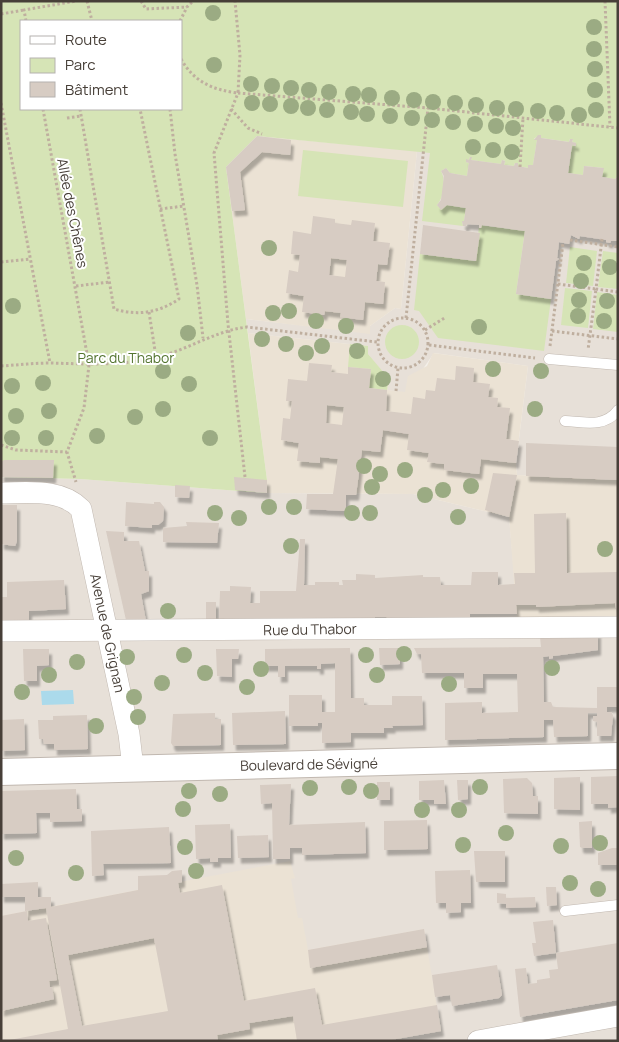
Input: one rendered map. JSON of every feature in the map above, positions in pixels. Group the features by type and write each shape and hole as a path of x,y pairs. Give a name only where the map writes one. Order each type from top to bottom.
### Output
{"street":[{"path":"1,493 75,494"},
{"name":"Avenue de Grignan","path":"75,494 83,515 129,734 133,768"},
{"name":"Rue du Thabor","path":"1,631 618,627"},
{"name":"Boulevard de Sévigné","path":"1,772 618,756"},
{"path":"478,1041 618,1016"}],"lane":[{"path":"549,359 618,365"},
{"path":"565,421 600,423 608,421 618,410"},
{"path":"565,911 618,905"}],"path":[{"path":"1,14 76,1"},
{"path":"87,1 92,20"},
{"path":"141,1 146,9 187,7"},
{"path":"180,20 187,7 193,1"},
{"path":"235,1 240,55 238,93 214,152 229,329 245,477"},
{"path":"605,1 610,127"},
{"path":"24,10 26,20"},
{"path":"182,61 188,71 201,82 220,90 238,93 428,108 618,128"},
{"path":"1,103 50,363"},
{"path":"406,318 428,108"},
{"path":"232,109 248,128 262,134"},
{"name":"Allée des Chênes","path":"43,110 89,365 84,408 67,452"},
{"path":"80,110 114,309 131,313 149,312 179,300 140,110"},
{"path":"170,110 203,338"},
{"path":"67,118 81,116"},
{"path":"520,167 523,118"},
{"path":"160,209 184,206"},
{"path":"589,347 602,239"},
{"path":"570,240 618,247"},
{"path":"551,342 563,243"},
{"path":"1,262 30,259"},
{"path":"76,286 110,282"},
{"path":"558,284 618,292"},
{"path":"149,312 156,357"},
{"path":"425,330 446,317"},
{"path":"397,318 406,318 418,322 425,330 429,345 424,357 417,364 398,368 384,359 379,351 377,342 382,329 387,323 397,318"},
{"path":"1,366 50,363 108,365 156,357 191,346 203,338 229,329 247,327 377,342"},
{"path":"552,331 618,339"},
{"path":"429,345 549,359"},
{"path":"396,391 398,368"},
{"path":"1,445 16,450 67,452 75,494"}],"shaded area":[{"path":"538,135 541,135 541,138 569,142 570,139 573,139 576,146 573,145 570,168 584,166 604,168 603,177 618,176 618,480 517,475 516,463 528,366 434,353 406,393 387,390 389,374 384,374 368,354 368,346 248,333 246,319 370,333 370,326 395,308 401,309 417,151 472,157 472,160 502,160 505,161 505,164 514,166 515,163 518,163 518,166 528,168 528,165 533,165 534,140"},
{"path":"257,136 417,151 401,309 395,308 370,326 370,334 246,319 226,167"},
{"path":"248,333 368,346 368,354 384,373 389,374 388,390 405,392 408,376 427,366 433,353 528,366 516,462 517,475 618,480 618,618 517,621 509,517 413,494 267,493 267,480"},
{"path":"1,477 80,479 267,493 413,494 509,517 515,584 618,618 618,1041 1,1041"},
{"path":"290,861 295,878 291,879 298,918 302,918 308,950 424,929 441,1031 385,1041 1,1041 1,916"}],"green space":[{"name":"Parc du Thabor","path":"1,1 618,1 618,176 615,179 602,177 603,168 584,166 583,175 568,173 572,145 576,146 576,143 572,142 573,139 570,139 569,142 541,138 539,135 534,139 537,140 533,165 528,165 528,168 518,166 515,163 514,166 504,165 505,161 502,160 501,164 471,160 470,157 469,160 466,160 469,163 467,176 450,173 446,168 441,171 444,188 437,205 441,209 447,205 466,208 464,221 462,221 463,226 422,221 430,153 257,136 226,167 267,480 267,493 80,479 1,477"},
{"path":"303,150 408,161 403,207 298,196"},
{"path":"479,225 525,231 516,294 551,299 544,351 438,338 419,311 414,310 420,254 476,261"},
{"path":"570,247 597,251 593,286 566,283"},
{"path":"603,251 618,253 618,289 598,287"},
{"path":"565,288 592,291 588,328 561,325"},
{"path":"597,292 618,295 618,332 593,329"},
{"path":"402,325 414,330 419,342 414,354 402,359 390,354 385,342 390,330"},
{"path":"350,344 368,346 368,354 384,373 389,374 387,390 369,388 371,369 348,367"}],"water":[{"path":"73,690 74,704 42,705 41,691"}],"building":[{"path":"538,135 541,135 541,138 569,142 570,139 573,139 572,142 576,143 576,146 572,145 568,173 583,175 584,166 604,168 602,177 615,179 618,176 618,241 611,241 610,243 606,242 606,240 580,236 579,239 571,235 569,244 559,242 557,258 559,259 556,261 551,299 516,294 525,231 482,225 481,228 479,228 479,225 467,224 463,226 462,221 464,221 466,208 447,205 441,210 437,205 441,200 444,176 441,171 446,168 450,173 467,176 469,163 466,162 466,159 469,160 470,157 472,157 471,160 501,164 502,160 505,161 504,165 514,166 515,163 518,163 518,166 528,168 528,165 533,165 537,140 534,140"},
{"path":"257,136 291,140 290,155 262,152 240,172 245,210 232,211 226,167"},
{"path":"313,216 335,219 335,223 351,225 352,220 375,223 373,241 390,243 387,265 378,264 376,281 385,282 383,304 365,302 363,320 340,317 341,313 325,311 324,315 302,312 304,296 286,293 289,270 298,272 300,255 291,254 293,231 311,234","holes":["331,258 347,260 345,277 329,275"]},
{"path":"423,225 480,233 476,261 420,254"},
{"path":"309,363 332,365 331,372 348,374 348,367 371,369 369,388 387,390 386,411 411,414 413,397 425,399 426,390 435,391 437,378 455,380 456,366 474,368 473,382 490,384 488,397 498,398 497,407 510,408 506,439 519,441 516,463 481,459 479,474 444,470 444,464 427,462 429,453 407,450 409,434 383,430 380,452 362,450 356,495 346,495 346,511 306,509 307,494 333,494 338,459 320,457 320,463 297,461 299,443 281,440 283,418 290,419 292,401 286,401 288,379 307,381","holes":["327,405 344,407 342,425 326,423"]},
{"path":"526,443 618,447 618,480 526,476"},
{"path":"4,460 54,460 53,478 1,477 1,462"},
{"path":"493,473 517,475 509,517 485,510"},
{"path":"234,477 267,480 267,493 235,490"},
{"path":"175,485 190,486 189,498 175,497"},
{"path":"126,502 154,504 154,502 160,502 164,507 163,521 158,525 152,525 152,528 125,526"},
{"path":"1,505 17,505 17,541 15,546 1,544"},
{"path":"566,513 567,573 618,572 618,618 615,603 536,607 536,605 516,605 517,614 470,614 470,619 386,620 387,617 375,617 375,620 219,620 220,591 230,591 230,586 251,587 250,603 260,603 260,591 296,591 300,539 305,539 304,585 315,585 315,582 339,582 339,585 343,585 342,580 356,580 356,574 375,575 375,578 423,575 423,577 440,577 441,585 471,585 472,572 498,572 498,585 515,584 514,573 535,573 534,514"},
{"path":"186,522 219,523 217,543 163,542 163,528 187,526"},
{"path":"106,531 124,532 124,541 139,541 145,571 149,571 149,591 141,594 146,621 126,620"},
{"path":"64,580 66,609 29,611 29,621 1,620 1,600 2,597 7,597 7,582"},
{"path":"206,602 216,602 216,620 206,620"},
{"path":"598,632 598,650 553,656 553,658 549,659 549,656 543,657 544,702 551,702 553,707 597,708 597,687 618,687 618,707 607,707 607,712 611,712 613,715 611,736 597,736 597,722 593,721 593,716 597,716 597,713 588,713 588,736 554,737 553,720 544,720 544,737 445,740 445,703 482,702 482,713 518,712 517,674 483,674 483,688 464,688 464,673 422,673 421,654 417,654 414,648 541,647 540,637"},
{"path":"350,648 351,698 364,698 364,705 392,705 392,696 422,696 423,725 392,726 393,728 384,728 384,733 351,733 351,742 322,743 322,723 318,723 318,726 289,726 289,695 322,695 322,712 335,712 335,663 321,664 321,669 317,669 317,666 285,666 285,677 278,677 278,666 265,666 265,649"},
{"path":"379,648 400,648 400,664 380,665"},
{"path":"23,649 49,649 49,665 37,666 37,681 24,681"},
{"path":"216,649 239,649 238,659 232,659 232,677 217,676"},
{"path":"285,711 286,744 233,745 232,713"},
{"path":"215,713 215,719 221,719 221,745 173,746 171,743 173,714"},
{"path":"87,715 88,749 54,750 54,744 44,744 43,739 39,739 38,720 53,720 53,716"},
{"path":"24,719 25,750 1,751 1,720"},
{"path":"618,776 618,807 608,808 608,804 591,804 591,777"},
{"path":"580,777 580,810 554,809 554,778"},
{"path":"527,778 532,783 533,796 538,796 538,814 504,813 503,779"},
{"path":"444,780 446,804 434,804 434,800 419,800 419,781"},
{"path":"457,780 468,780 468,799 458,800"},
{"path":"377,782 390,782 390,800 377,800"},
{"path":"291,784 289,825 365,822 366,853 302,855 302,848 290,848 290,859 273,859 272,803 261,804 260,785"},
{"path":"76,789 77,809 82,809 82,821 50,822 50,813 36,813 37,833 1,834 1,791"},
{"path":"427,820 428,849 384,850 384,821"},
{"path":"592,821 592,848 582,848 580,847 579,822"},
{"path":"230,824 231,858 218,858 218,862 210,862 210,858 196,859 195,825"},
{"path":"169,827 171,863 103,864 104,875 92,876 91,831"},
{"path":"268,835 269,857 238,858 237,836"},
{"path":"618,848 618,865 598,865 598,853"},
{"path":"474,851 505,851 505,882 476,882"},
{"path":"182,870 182,882 178,883 180,893 222,885 244,1001 315,988 322,1025 437,1005 441,1031 385,1041 297,1041 293,1016 249,1023 250,1029 217,1035 218,1041 4,1041 68,1029 46,908 25,911 25,897 1,897 1,884 38,882 38,897 51,897 51,907 138,890 138,876 167,875 172,871","holes":["154,938 168,1011 82,1026 68,955"]},
{"path":"470,870 471,903 461,903 461,912 446,913 446,903 436,903 435,871"},
{"path":"546,887 556,887 557,905 547,906"},
{"path":"497,893 506,894 506,898 535,897 536,907 506,908 506,904 497,903"},
{"path":"27,911 28,921 46,918 57,980 49,981 54,999 1,1011 1,916"},
{"path":"553,920 556,953 534,956 532,943 536,943 533,922"},
{"path":"424,929 427,947 310,968 308,950"},
{"path":"618,943 618,1000 520,1017 515,969 526,968 528,984 537,983 537,980 550,978 549,970 558,969 556,953"},
{"path":"497,965 502,995 499,998 452,1006 450,995 435,997 432,975"}]}
